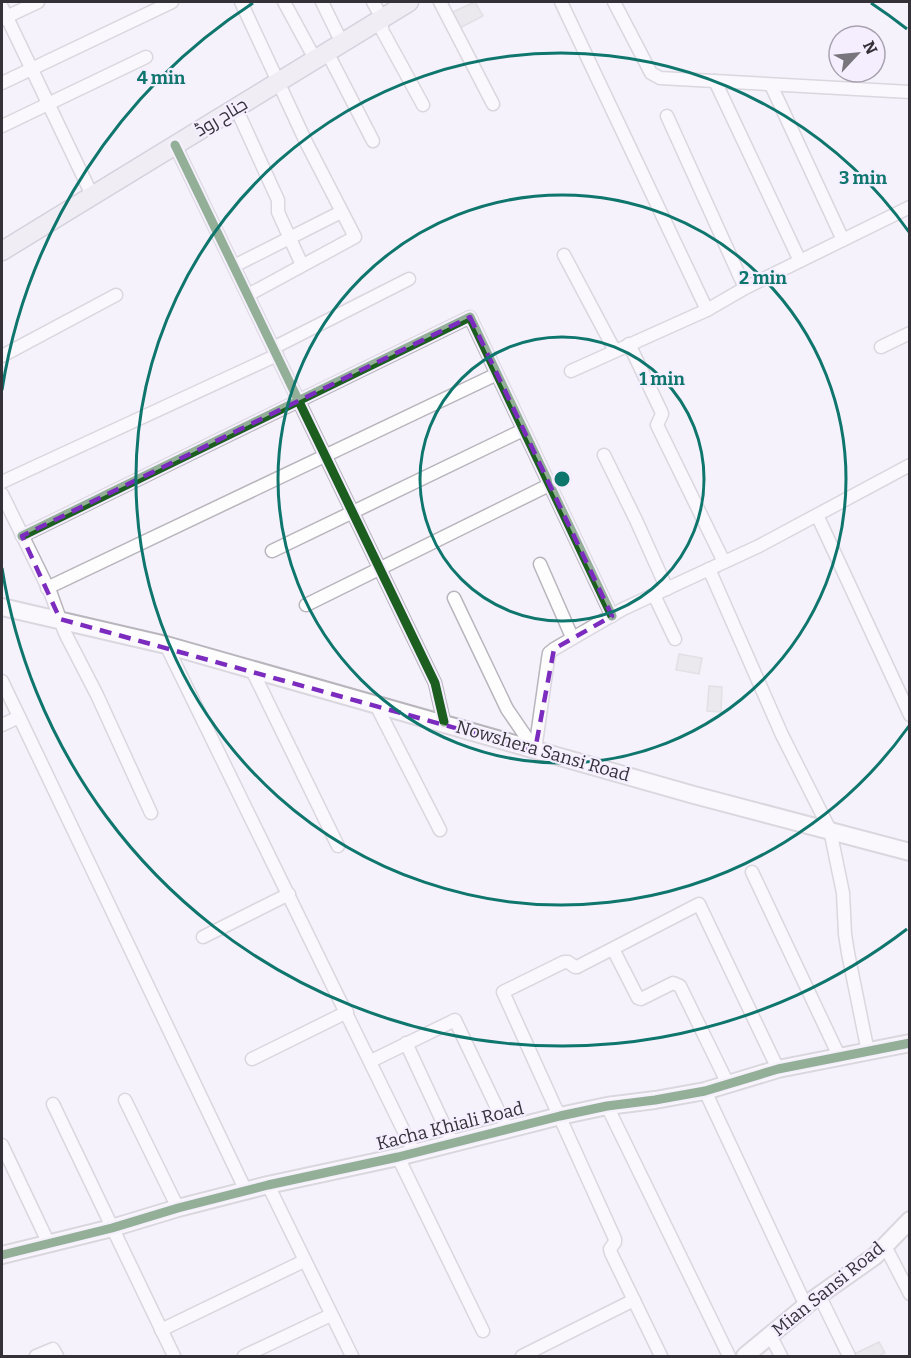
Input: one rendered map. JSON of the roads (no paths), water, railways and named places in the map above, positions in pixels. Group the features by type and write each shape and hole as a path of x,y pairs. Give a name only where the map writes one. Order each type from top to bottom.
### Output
{"main road":[{"name":"جناح روڈ","path":"2,251 409,2"}],"street":[{"path":"38,2 3,14 93,195"},
{"path":"2,83 172,2"},
{"path":"241,2 277,82 355,237 248,295"},
{"path":"284,2 328,51 373,141"},
{"path":"322,2 328,51"},
{"path":"373,2 382,18 382,30 423,105"},
{"path":"440,2 493,104"},
{"path":"561,2 707,310"},
{"path":"614,2 651,73 660,78 909,92"},
{"path":"2,126 146,57"},
{"path":"715,81 800,261"},
{"path":"771,84 843,240"},
{"path":"236,108 278,200 277,210 302,265"},
{"path":"667,116 745,288"},
{"path":"175,145 435,683 444,722"},
{"path":"571,371 707,310 745,288 909,207"},
{"path":"234,266 341,212"},
{"path":"564,255 615,351"},
{"path":"2,482 275,351 409,279"},
{"path":"2,356 116,295"},
{"path":"22,536 470,317 612,616"},
{"path":"881,347 909,333"},
{"path":"629,344 661,411 657,425 724,562"},
{"path":"47,588 497,374"},
{"path":"272,551 523,430"},
{"path":"604,455 667,589"},
{"path":"535,750 549,653 572,637 612,616 724,562 909,465"},
{"path":"306,605 549,485"},
{"path":"2,494 151,813"},
{"path":"816,515 909,715"},
{"path":"540,564 572,637"},
{"path":"709,569 778,726 830,830 843,893 848,953 868,1052"},
{"path":"654,595 675,639"},
{"path":"454,598 507,709 535,750"},
{"name":"Nowshera Sansi Road","path":"2,607 166,645 444,722 694,795 909,852"},
{"path":"166,645 414,1152"},
{"path":"250,668 338,846"},
{"path":"2,681 246,1191"},
{"path":"375,703 440,830"},
{"path":"2,725 19,717"},
{"path":"752,872 840,1058"},
{"path":"203,937 289,894"},
{"path":"662,1356 611,1253 610,1249 615,1239 503,992 564,962 577,967 699,904 778,1069"},
{"path":"612,949 638,998 641,999 673,983 680,986 729,1084"},
{"path":"252,1059 347,1012"},
{"path":"371,1060 455,1020 507,1128"},
{"path":"406,1043 452,1142"},
{"name":"Kacha Khiali Road","path":"2,1256 268,1185 398,1157 507,1128 607,1106 705,1091 778,1069 909,1043"},
{"path":"705,1091 812,1300 849,1356"},
{"path":"125,1100 178,1208"},
{"path":"53,1104 174,1356"},
{"path":"607,1106 729,1356"},
{"path":"2,1145 49,1244"},
{"path":"398,1157 483,1331"},
{"path":"268,1185 352,1356"},
{"name":"Mian Sansi Road","path":"745,1356 812,1300 885,1246 909,1220"},
{"path":"885,1246 909,1294"},
{"path":"161,1330 304,1261"},
{"path":"522,1356 634,1300"},
{"path":"244,1356 331,1315"},
{"path":"771,1335 781,1356"},
{"path":"36,1356 53,1349 57,1356"}]}
